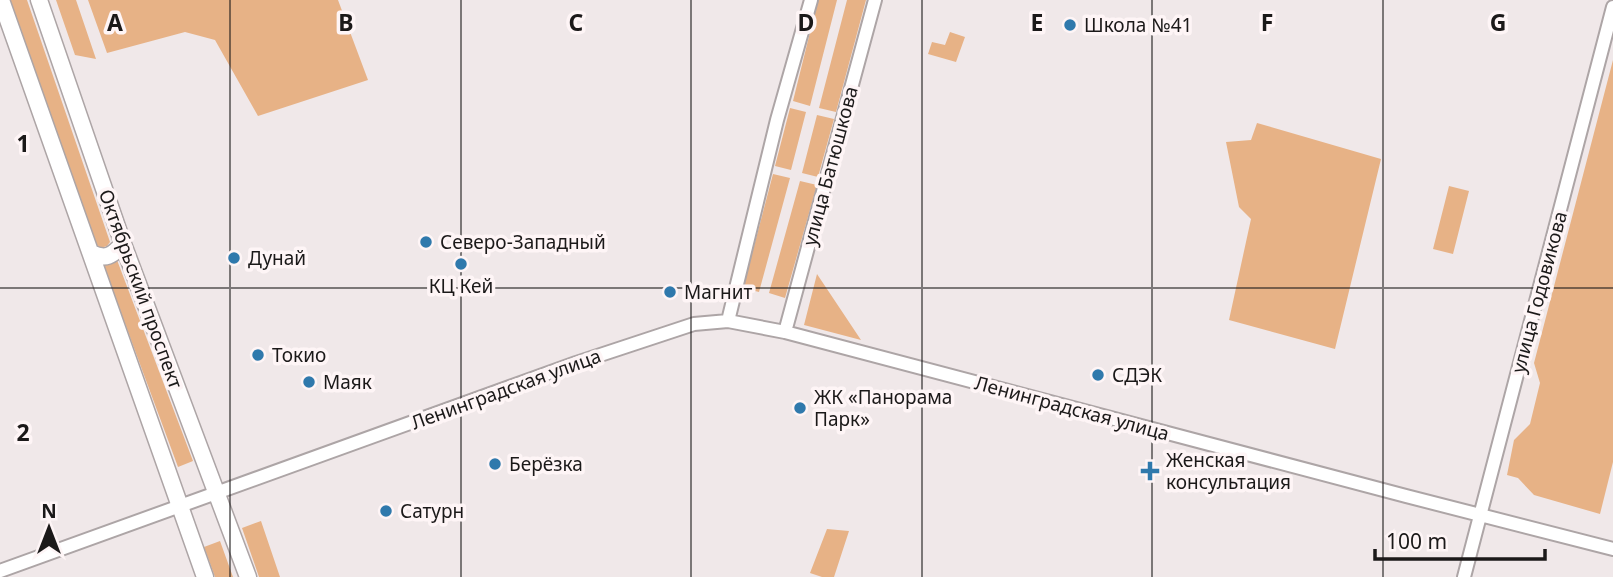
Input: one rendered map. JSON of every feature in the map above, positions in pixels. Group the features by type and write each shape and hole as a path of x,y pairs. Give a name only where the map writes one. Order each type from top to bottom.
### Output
{"main road":[{"name":"Октябрьский проспект","path":"1,0 205,577"},
{"name":"Октябрьский проспект","path":"39,0 123,244 248,577"},
{"path":"91,253 101,258 114,254 123,244"}],"street":[{"path":"728,321 782,102 811,0"},
{"name":"улица Батюшкова","path":"785,332 875,0"},
{"name":"улица Годовикова","path":"1464,577 1613,7"},
{"name":"Ленинградская улица","path":"0,571 576,363 694,324 728,321 785,332 1613,549"}],"shaded area":[{"path":"9,0 27,0 110,242 107,246 96,246"},
{"path":"56,0 76,0 96,59 75,55"},
{"path":"88,0 338,0 368,80 258,116 215,40 185,32 107,53"},
{"path":"818,0 837,0 810,106 793,101"},
{"path":"847,0 866,0 836,112 819,108"},
{"path":"950,32 965,37 956,62 928,54 932,42 945,45"},
{"path":"1613,60 1613,462 1600,514 1534,495 1518,478 1507,475 1514,440 1530,424 1540,383 1534,363"},
{"path":"790,108 806,112 791,170 775,166"},
{"path":"817,115 834,119 818,177 802,173"},
{"path":"1257,123 1381,159 1335,349 1229,320 1251,219 1239,207 1226,142 1251,140"},
{"path":"773,174 790,178 759,292 743,288"},
{"path":"800,181 817,185 785,298 769,293"},
{"path":"1449,186 1469,191 1453,254 1433,249"},
{"path":"117,260 193,461 178,467 103,264"},
{"path":"817,274 861,340 804,325"},
{"path":"261,521 280,577 259,577 242,528"},
{"path":"827,529 849,531 834,577 810,573"},
{"path":"220,541 233,577 215,577 204,547"}],"place":[{"name":"Школа №41","path":"1070,25"},
{"name":"Северо-Западный","path":"426,242"},
{"name":"Дунай","path":"234,258"},
{"name":"КЦ Кей","path":"461,264"},
{"name":"Магнит","path":"670,292"},
{"name":"Токио","path":"258,355"},
{"name":"СДЭК","path":"1098,375"},
{"name":"Маяк","path":"309,382"},
{"name":"ЖК «Панорама Парк»","path":"800,408"},
{"name":"Берёзка","path":"495,464"},
{"name":"Женская консультация","path":"1150,471"},
{"name":"Сатурн","path":"386,511"}]}
